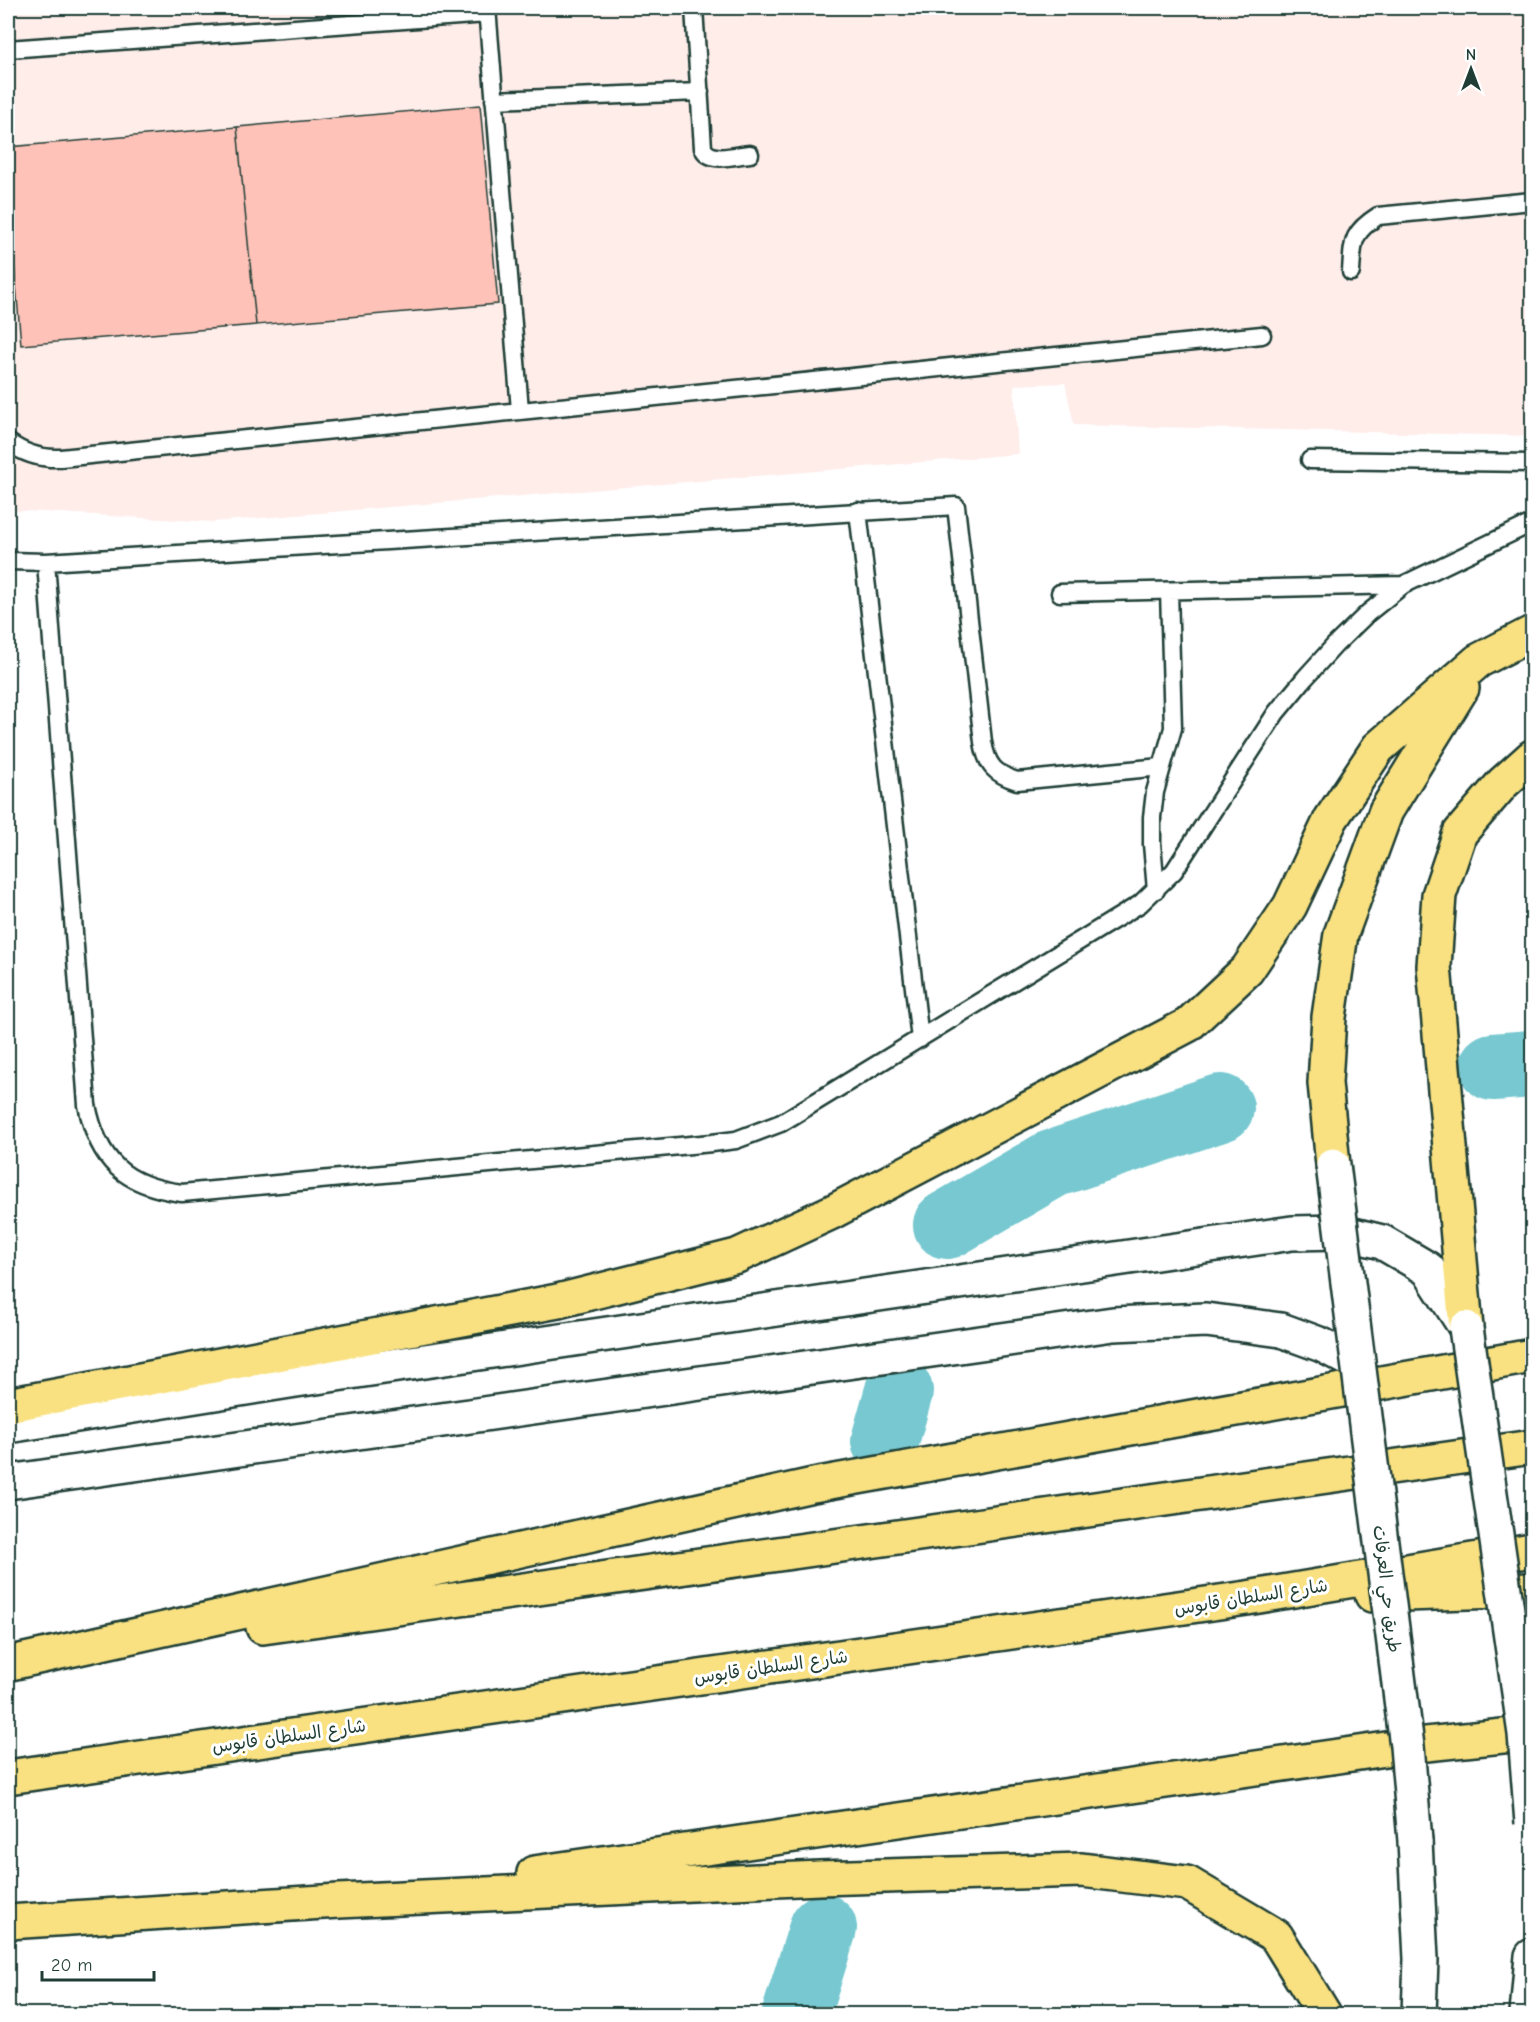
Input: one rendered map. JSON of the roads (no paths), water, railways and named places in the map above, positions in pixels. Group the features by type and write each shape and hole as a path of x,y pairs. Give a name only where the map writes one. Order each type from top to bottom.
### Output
{"highway":[{"path":"8,1405 558,1301 737,1256 832,1212 1188,1025 1247,970 1290,906 1331,819 1378,748 1478,661 1533,633"},
{"path":"1333,1164 1325,1083 1329,1017 1341,934 1386,811 1478,661"},
{"path":"1466,1328 1434,966 1439,895 1460,834 1503,783 1533,757"},
{"path":"9,1664 813,1485 1533,1356"},
{"path":"9,1664 1533,1447"},
{"name":"شارع السلطان قابوس","path":"8,1777 1247,1598 1533,1551"},
{"path":"1247,1598 1533,1590"},
{"path":"339,1901 1407,1746 1529,1734"},
{"path":"8,1922 339,1901 819,1878 1082,1870 1187,1883 1276,1936 1324,2014"}],"street":[{"name":"طريق حي العرفات","path":"1333,1164 1407,1746 1421,1959 1419,2014"},
{"path":"8,1426 296,1380 1280,1235 1341,1232 1382,1242 1428,1269 1466,1328 1529,1734 1533,1823"},
{"path":"8,1482 1113,1324 1206,1320 1281,1330 1322,1345 1358,1364"},
{"path":"1527,2014 1533,1956"}],"lane":[{"path":"694,8 704,152 712,157 750,154"},
{"path":"8,49 487,11 520,410"},
{"path":"494,100 700,92"},
{"path":"1351,272 1353,241 1363,226 1378,216 1533,201"},
{"path":"8,442 27,454 61,458 1262,335"},
{"path":"1310,460 1533,463"},
{"path":"8,561 46,562 956,506 983,742 985,756 992,768 1003,777 1017,781 1161,767"},
{"path":"858,511 920,1039"},
{"path":"46,562 87,1105 92,1128 102,1150 118,1168 137,1181 158,1190 182,1193 736,1140 781,1123 1124,916 1156,890 1174,871 1276,713 1335,645 1403,585 1533,523"},
{"path":"1060,594 1403,585"},
{"path":"1156,890 1152,817 1161,767 1173,728 1169,591"}],"waterway":[{"path":"1493,1067 1532,1064"},
{"path":"947,1225 1052,1164 1220,1108"},
{"path":"885,1441 899,1391"},
{"path":"796,2014 823,1928"}]}
